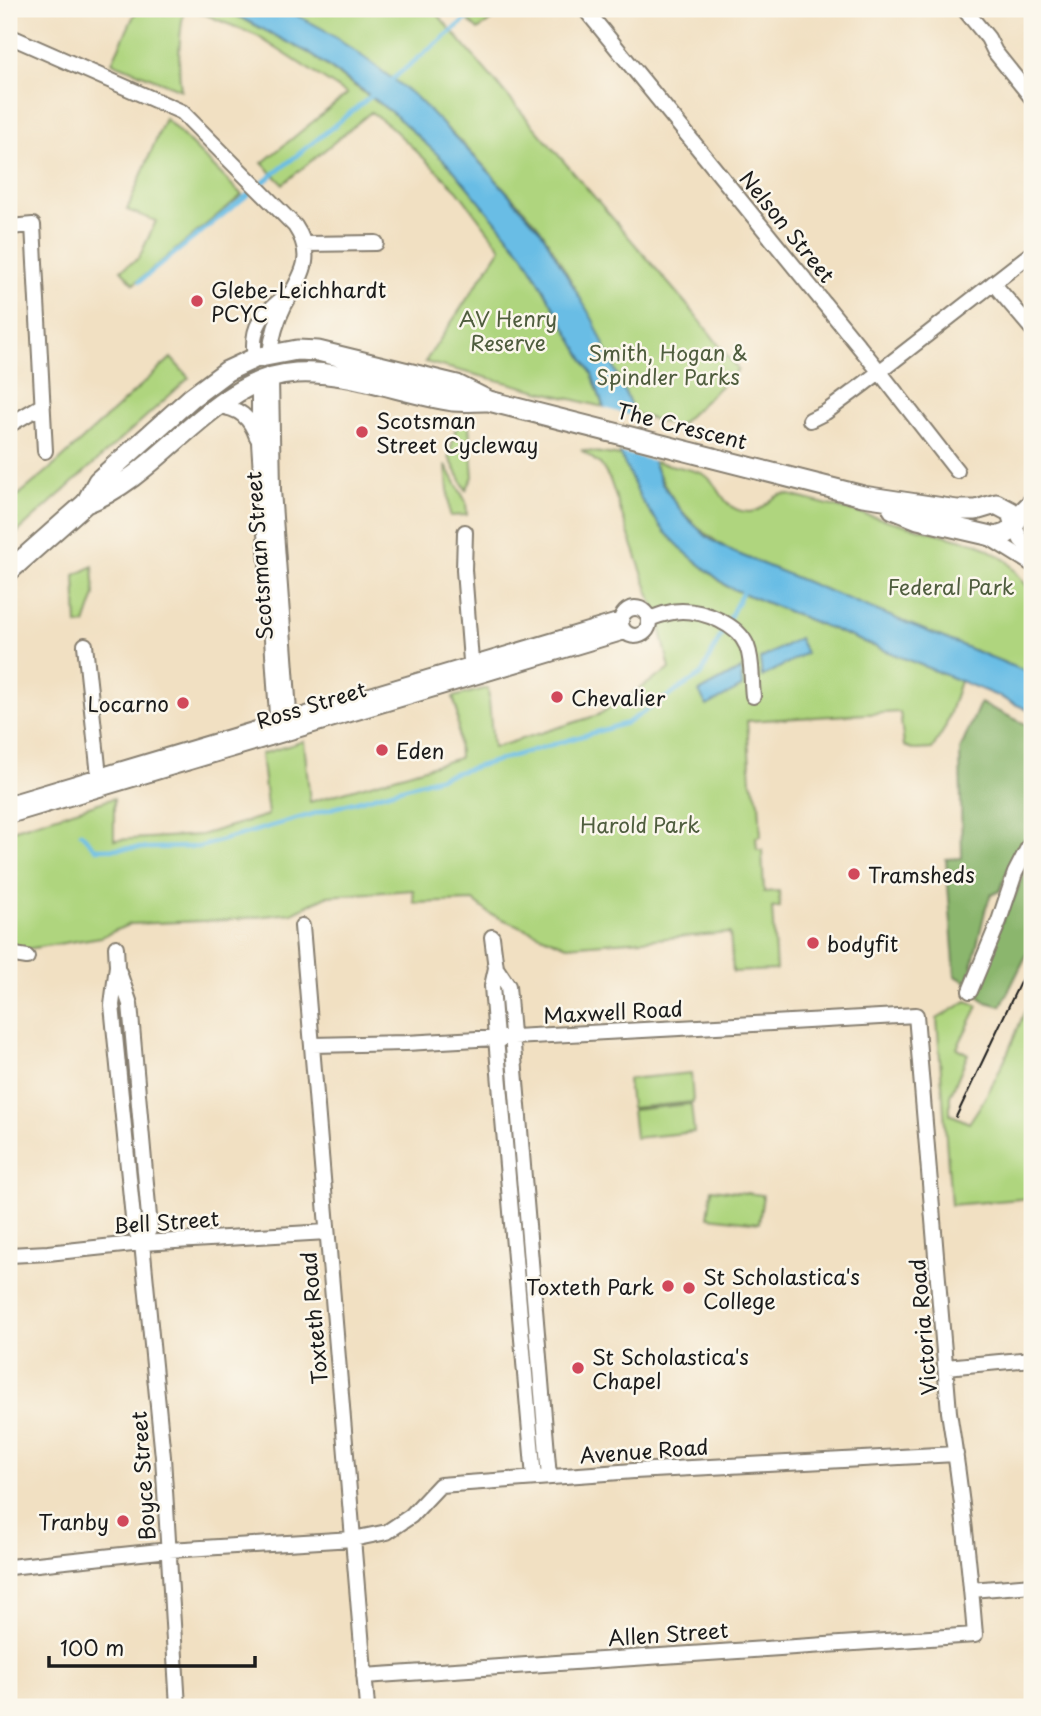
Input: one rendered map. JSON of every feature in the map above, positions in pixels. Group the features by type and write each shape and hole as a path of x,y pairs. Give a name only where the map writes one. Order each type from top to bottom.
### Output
{"main road":[{"name":"The Crescent","path":"263,356 297,350 330,353 457,385 489,401 863,496 957,510 976,510 1032,493"},
{"path":"9,571 86,503 98,481 191,398 227,371 263,356 265,380 233,394 108,495 86,503"},
{"name":"The Crescent","path":"265,380 296,373 316,373 455,401 489,401"},
{"name":"The Crescent","path":"863,496 918,519 987,535"},
{"path":"1014,524 1013,514 1006,508 989,506 982,511 979,519 981,528 987,535 1006,535 1032,503"}],"street":[{"name":"Nelson Street","path":"585,9 957,471"},
{"path":"964,9 1032,98"},
{"path":"9,36 182,112 295,226 305,244 305,263 298,285 268,310 259,323 253,339 263,356"},
{"path":"9,227 33,225 46,451"},
{"path":"305,244 376,243"},
{"path":"810,420 879,372 1032,253"},
{"path":"993,282 1032,330"},
{"name":"Scotsman Street","path":"265,380 259,442 284,727"},
{"name":"Scotsman Street","path":"265,380 284,727"},
{"path":"9,425 43,405"},
{"name":"Scotsman Street","path":"218,406 234,408 246,416 259,442"},
{"path":"1014,524 1021,540 1032,551"},
{"path":"465,532 464,563 471,671"},
{"path":"987,535 1032,564"},
{"name":"Ross Street","path":"636,608 645,611 649,618 649,627 644,634 635,637 623,626 626,612 636,608"},
{"path":"649,618 684,611 701,614 726,625 744,640 749,650 752,696"},
{"name":"Ross Street","path":"9,817 100,783 623,626"},
{"path":"85,645 100,783"},
{"name":"Ross Street","path":"9,803 100,783"},
{"path":"970,991 999,921 1015,873 1032,840"},
{"name":"Toxteth Road","path":"302,926 367,1707"},
{"path":"492,937 496,968 492,986 524,1364 542,1478"},
{"name":"Boyce Street","path":"116,947 117,966 112,1005 134,1228 142,1243 163,1457 178,1707"},
{"path":"9,954 27,957"},
{"path":"496,968 508,986 540,1362 542,1478"},
{"name":"Maxwell Road","path":"312,1045 496,1038 916,1015"},
{"name":"Victoria Road","path":"916,1015 949,1412 975,1635"},
{"name":"Bell Street","path":"9,1255 48,1254 142,1243 327,1232"},
{"path":"516,1271 532,1270"},
{"path":"946,1367 1032,1359"},
{"path":"524,1364 540,1362"},
{"name":"Avenue Road","path":"9,1567 169,1550 353,1539 387,1532 411,1516 440,1485 956,1454"},
{"path":"971,1590 1032,1585"},
{"name":"Allen Street","path":"364,1676 975,1635"}],"green space":[{"path":"137,9 184,9 179,49 181,90 112,62"},
{"name":"AV Henry Reserve","path":"192,9 224,9 307,52 395,115 451,167 524,255 592,374 603,407 425,362 501,248 457,190 390,126 371,112 283,184 262,163 347,94 257,36"},
{"name":"Smith, Hogan & Spindler Parks","path":"285,9 433,9 694,313 738,370 677,427 634,413 580,299 543,233 529,215 453,134 401,87 345,45"},
{"path":"456,9 505,9 478,30"},
{"path":"165,118 242,195 134,284 121,270 139,258 156,221 127,210"},
{"path":"171,358 189,378 9,540 9,503 57,463"},
{"path":"457,423 469,425 473,477 466,490 449,457"},
{"name":"Harold Park","path":"581,450 621,456 642,501 665,532 727,587 960,681 945,728 932,749 915,750 904,746 900,712 747,721 751,781 759,802 761,836 756,837 757,850 762,850 764,892 779,891 780,907 772,908 776,970 733,972 730,933 567,946 490,914 474,901 414,903 413,890 327,896 292,913 228,920 130,924 101,937 13,949 9,831 114,798 114,840 201,835 268,815 261,754 304,741 310,802 459,758 457,710 453,697 488,688 493,748 598,715 670,669 659,622 610,480 601,465"},
{"name":"Federal Park","path":"653,461 705,475 728,503 740,511 755,511 776,497 786,494 979,544 1007,561 1032,592 1032,674 733,552 706,534 684,514 667,490"},
{"path":"446,465 466,502 467,515 450,516"},
{"path":"93,566 95,595 85,624 77,625 75,575"},
{"path":"980,703 1032,727 1032,834 1008,869 1000,891 991,895 968,983 955,976 946,859 962,858 960,750"},
{"path":"1032,850 1032,944 1001,1006 986,1002 973,992"},
{"path":"1032,992 1032,1198 951,1205 937,1019 967,1001 978,1006 957,1048 968,1054 950,1096 950,1114 969,1123 997,1076"},
{"path":"691,1073 693,1102 631,1108 628,1079"},
{"path":"691,1104 694,1132 635,1138 632,1110"},
{"path":"712,1189 763,1195 759,1223 708,1217"}],"water":[{"path":"224,9 285,9 323,29 416,97 489,172 541,231 593,320 662,484 684,515 708,538 733,552 1032,674 1032,712 728,587 686,553 665,532 642,501 621,456 592,374 524,255 451,167 395,115 361,89 307,52"},
{"path":"799,638 806,653 762,677 760,659"},
{"path":"741,669 742,687 707,706 699,692"}],"pier":[{"path":"601,407 639,418 657,462 615,451"}],"waterway":[{"path":"390,81 479,9"},
{"path":"140,281 375,93"},
{"path":"81,833 96,849 199,847 627,723 701,675 744,589"}],"tram line":[{"path":"956,1117 1032,957"}],"place":[{"name":"Glebe-Leichhardt PCYC","path":"197,301"},
{"name":"Scotsman Street Cycleway","path":"362,432"},
{"name":"Chevalier","path":"557,697"},
{"name":"Locarno","path":"183,703"},
{"name":"Eden","path":"382,750"},
{"name":"Tramsheds","path":"854,874"},
{"name":"bodyfit","path":"813,943"},
{"name":"Toxteth Park","path":"668,1286"},
{"name":"St Scholastica's College","path":"689,1288"},
{"name":"St Scholastica's Chapel","path":"578,1368"},
{"name":"Tranby","path":"123,1521"}]}
